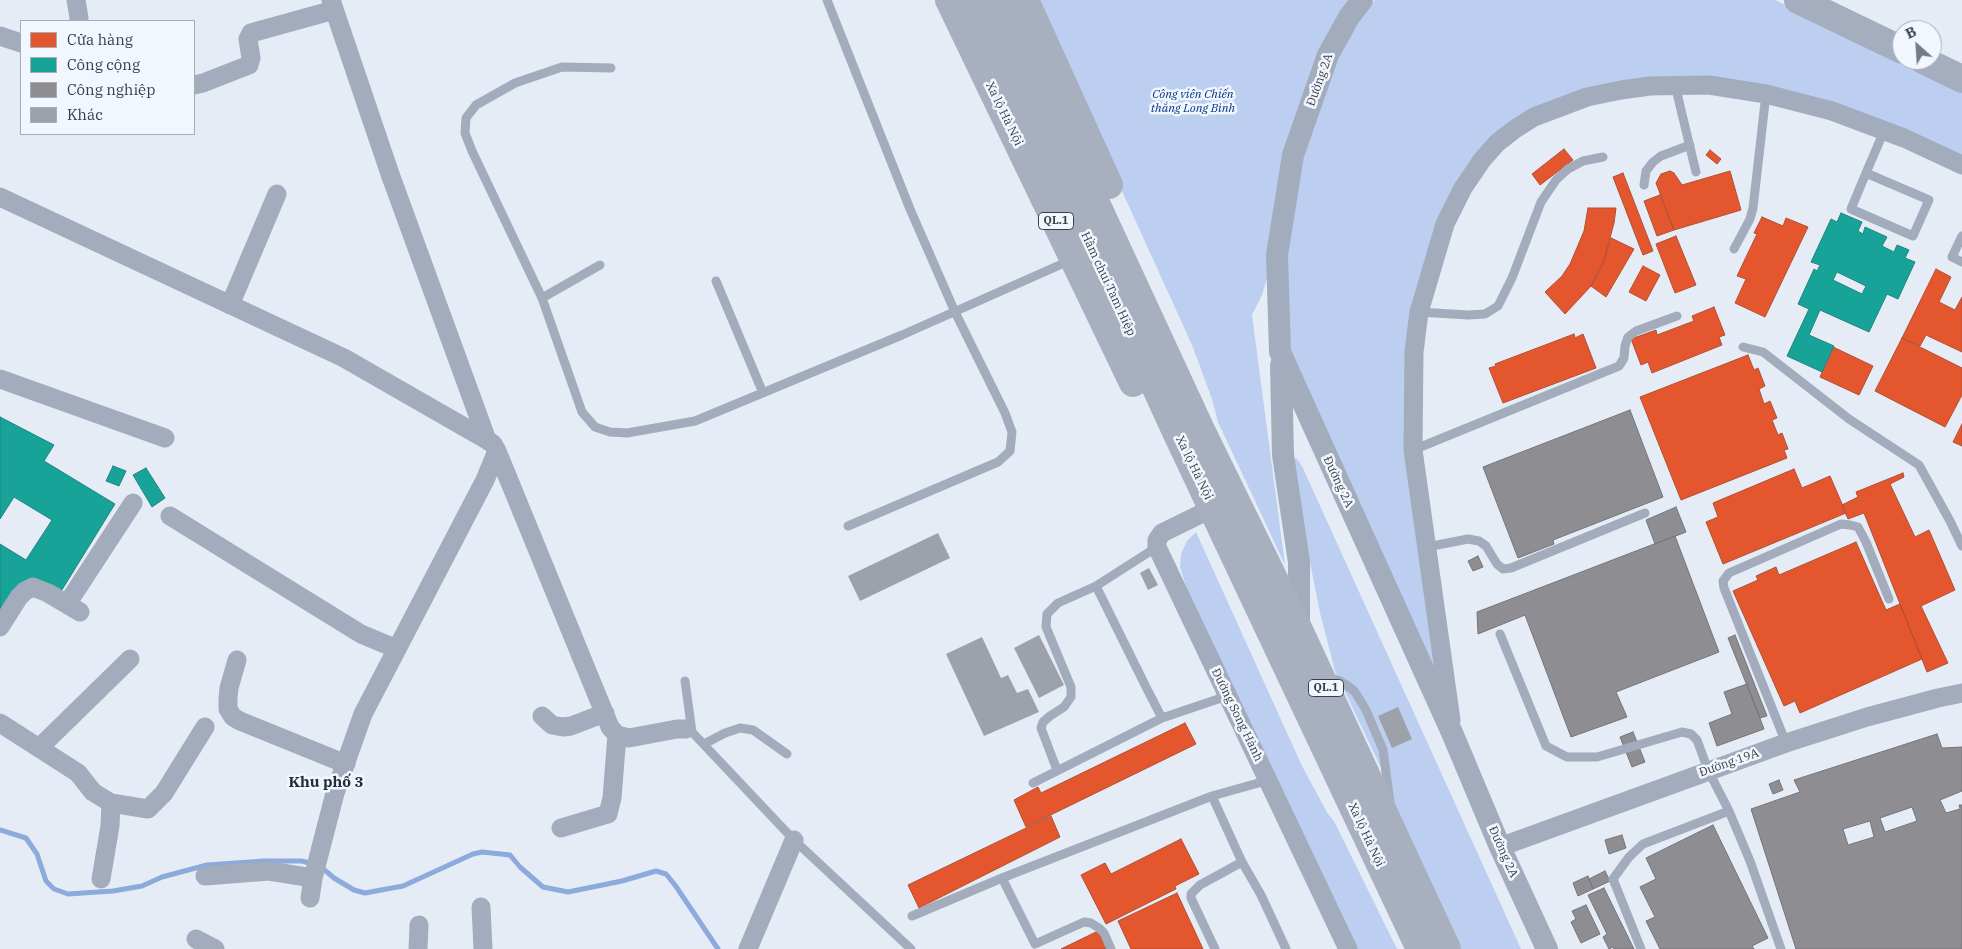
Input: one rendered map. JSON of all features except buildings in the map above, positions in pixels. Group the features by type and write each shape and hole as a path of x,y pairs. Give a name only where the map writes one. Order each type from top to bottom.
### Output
{"highway":[{"name":"Xa lộ Hà Nội","path":"950,0 1140,397 1157,417 1189,431 1300,630 1447,949"},
{"name":"Hầm chui Tam Hiệp","path":"978,0 1189,431"},
{"name":"Hầm chui Tam Hiệp","path":"1002,0 1189,431"},
{"name":"Xa lộ Hà Nội","path":"1025,0 1187,358 1203,402 1189,431 1213,508 1420,949"}],"main road":[{"path":"1798,0 1892,45"},
{"path":"1837,0 1892,27"},
{"path":"1942,51 1962,61"},
{"path":"1942,69 1962,79"}],"street":[{"name":"Đường 2A","path":"1362,0 1349,17 1328,55 1293,155 1277,255 1280,352 1453,735 1500,846 1547,949"},
{"path":"195,85 248,64 252,58 248,39 251,33 333,5 390,174 492,446 610,727 617,735 629,738 677,729 689,730"},
{"path":"0,36 20,43"},
{"path":"1453,735 1413,450 1412,379 1419,312 1444,224 1463,188 1482,160 1497,143 1534,117 1587,97 1631,88 1709,85 1766,94 1832,110 1904,138 1962,165"},
{"path":"230,305 277,194"},
{"path":"0,198 344,358 492,446"},
{"path":"1280,352 1283,455 1299,562 1300,630"},
{"path":"0,379 165,438"},
{"path":"310,898 313,878 335,793 364,714 485,480 492,446"},
{"path":"0,627 19,597 33,587 74,608 133,503"},
{"path":"1157,547 1157,540 1162,534 1213,508"},
{"path":"170,516 361,634 397,649"},
{"name":"Đường Song Hành","path":"1157,547 1348,949"},
{"path":"39,748 130,659"},
{"path":"237,660 228,699 228,710 233,716 240,721 346,764"},
{"name":"Đường 19A","path":"1500,846 1786,743 1867,717 1962,693"},
{"path":"542,716 552,725 563,727 571,726 604,713"},
{"path":"0,723 78,773 93,792 111,803 148,808 164,793 204,726"},
{"path":"562,828 608,814 612,798 617,735"},
{"path":"101,879 110,826 111,803"},
{"path":"748,949 794,840"},
{"path":"205,876 269,871 313,878"},
{"path":"481,907 483,949"},
{"path":"418,949 419,925"},
{"path":"196,939 215,949"}],"lane":[{"path":"827,0 910,209 955,312 1005,413 1012,432 1010,451 998,462 848,526"},
{"path":"611,68 562,67 515,84 476,105 466,118 465,133 542,298 582,412 594,427 610,432 627,433 695,421 955,312 1074,259"},
{"path":"1675,85 1696,172"},
{"path":"1734,249 1750,219 1753,208 1766,94"},
{"path":"1866,173 1929,200 1913,236 1851,209 1866,173 1884,131"},
{"path":"1644,186 1646,171 1653,162 1661,156 1690,146"},
{"path":"1419,312 1468,315 1485,314 1498,306 1512,278 1541,202 1556,180 1568,169 1583,161 1603,157"},
{"path":"1962,236 1952,257 1962,262"},
{"path":"542,298 600,266"},
{"path":"716,281 763,393"},
{"path":"1413,450 1620,366 1624,358 1628,337 1636,331 1677,316"},
{"path":"1743,347 1764,352 1849,419 1919,465 1950,520 1962,546"},
{"path":"1427,547 1468,539 1479,541 1486,546 1497,564 1503,569 1511,568 1645,513"},
{"path":"1786,743 1724,588 1723,581 1729,573 1842,524 1850,524 1858,527 1866,542 1889,599"},
{"path":"1057,770 1041,728 1043,722 1064,707 1071,697 1071,687 1046,627 1047,614 1058,603 1096,586 1157,547"},
{"path":"1096,586 1162,718"},
{"path":"1500,634 1546,746 1566,757 1597,757 1682,732 1691,734 1697,740 1708,770 1729,811 1750,862 1781,949"},
{"path":"685,681 689,730 794,840 911,949"},
{"path":"1033,783 1162,718 1227,696"},
{"path":"704,744 724,732 740,728 753,730 787,754"},
{"path":"912,916 1002,878 1212,796 1269,780"},
{"path":"1212,796 1242,862 1261,895 1286,949"},
{"path":"1641,949 1614,878 1629,857 1643,844 1729,811"},
{"path":"1215,949 1191,898 1191,894 1200,885 1242,862"},
{"path":"1002,878 1036,947 1084,922 1091,923 1099,928 1104,933 1111,949"}],"green space":[{"name":"Công viên Chiến thắng Long Bình","path":"1035,0 1350,0 1262,295 1252,315 1285,565 1218,422 1212,399 1192,345"},
{"path":"1375,0 1775,0 1892,56 1892,70 1922,70 1962,89 1962,160 1812,99 1619,86 1505,133 1431,254 1407,430 1445,703 1290,349 1287,254 1302,157 1337,58 1357,22"},
{"path":"1293,458 1297,459 1302,466 1521,949 1461,949 1403,826 1383,772 1335,671 1320,613 1290,461"},
{"path":"1196,532 1302,766 1328,814 1334,821 1397,949 1356,949 1192,606 1180,567 1181,554 1187,541"}],"waterway":[{"path":"0,830 26,838 37,854 46,881 54,889 68,894 113,891 142,886 162,877 207,865 264,861 302,861 313,864"},
{"path":"321,867 334,878 354,890 365,893 403,886 473,854 482,852 510,855 520,867 543,887 568,892 622,881 656,871 666,874 675,885 718,949"}],"district":[{"name":"Khu phố 3","path":"326,783"}]}
